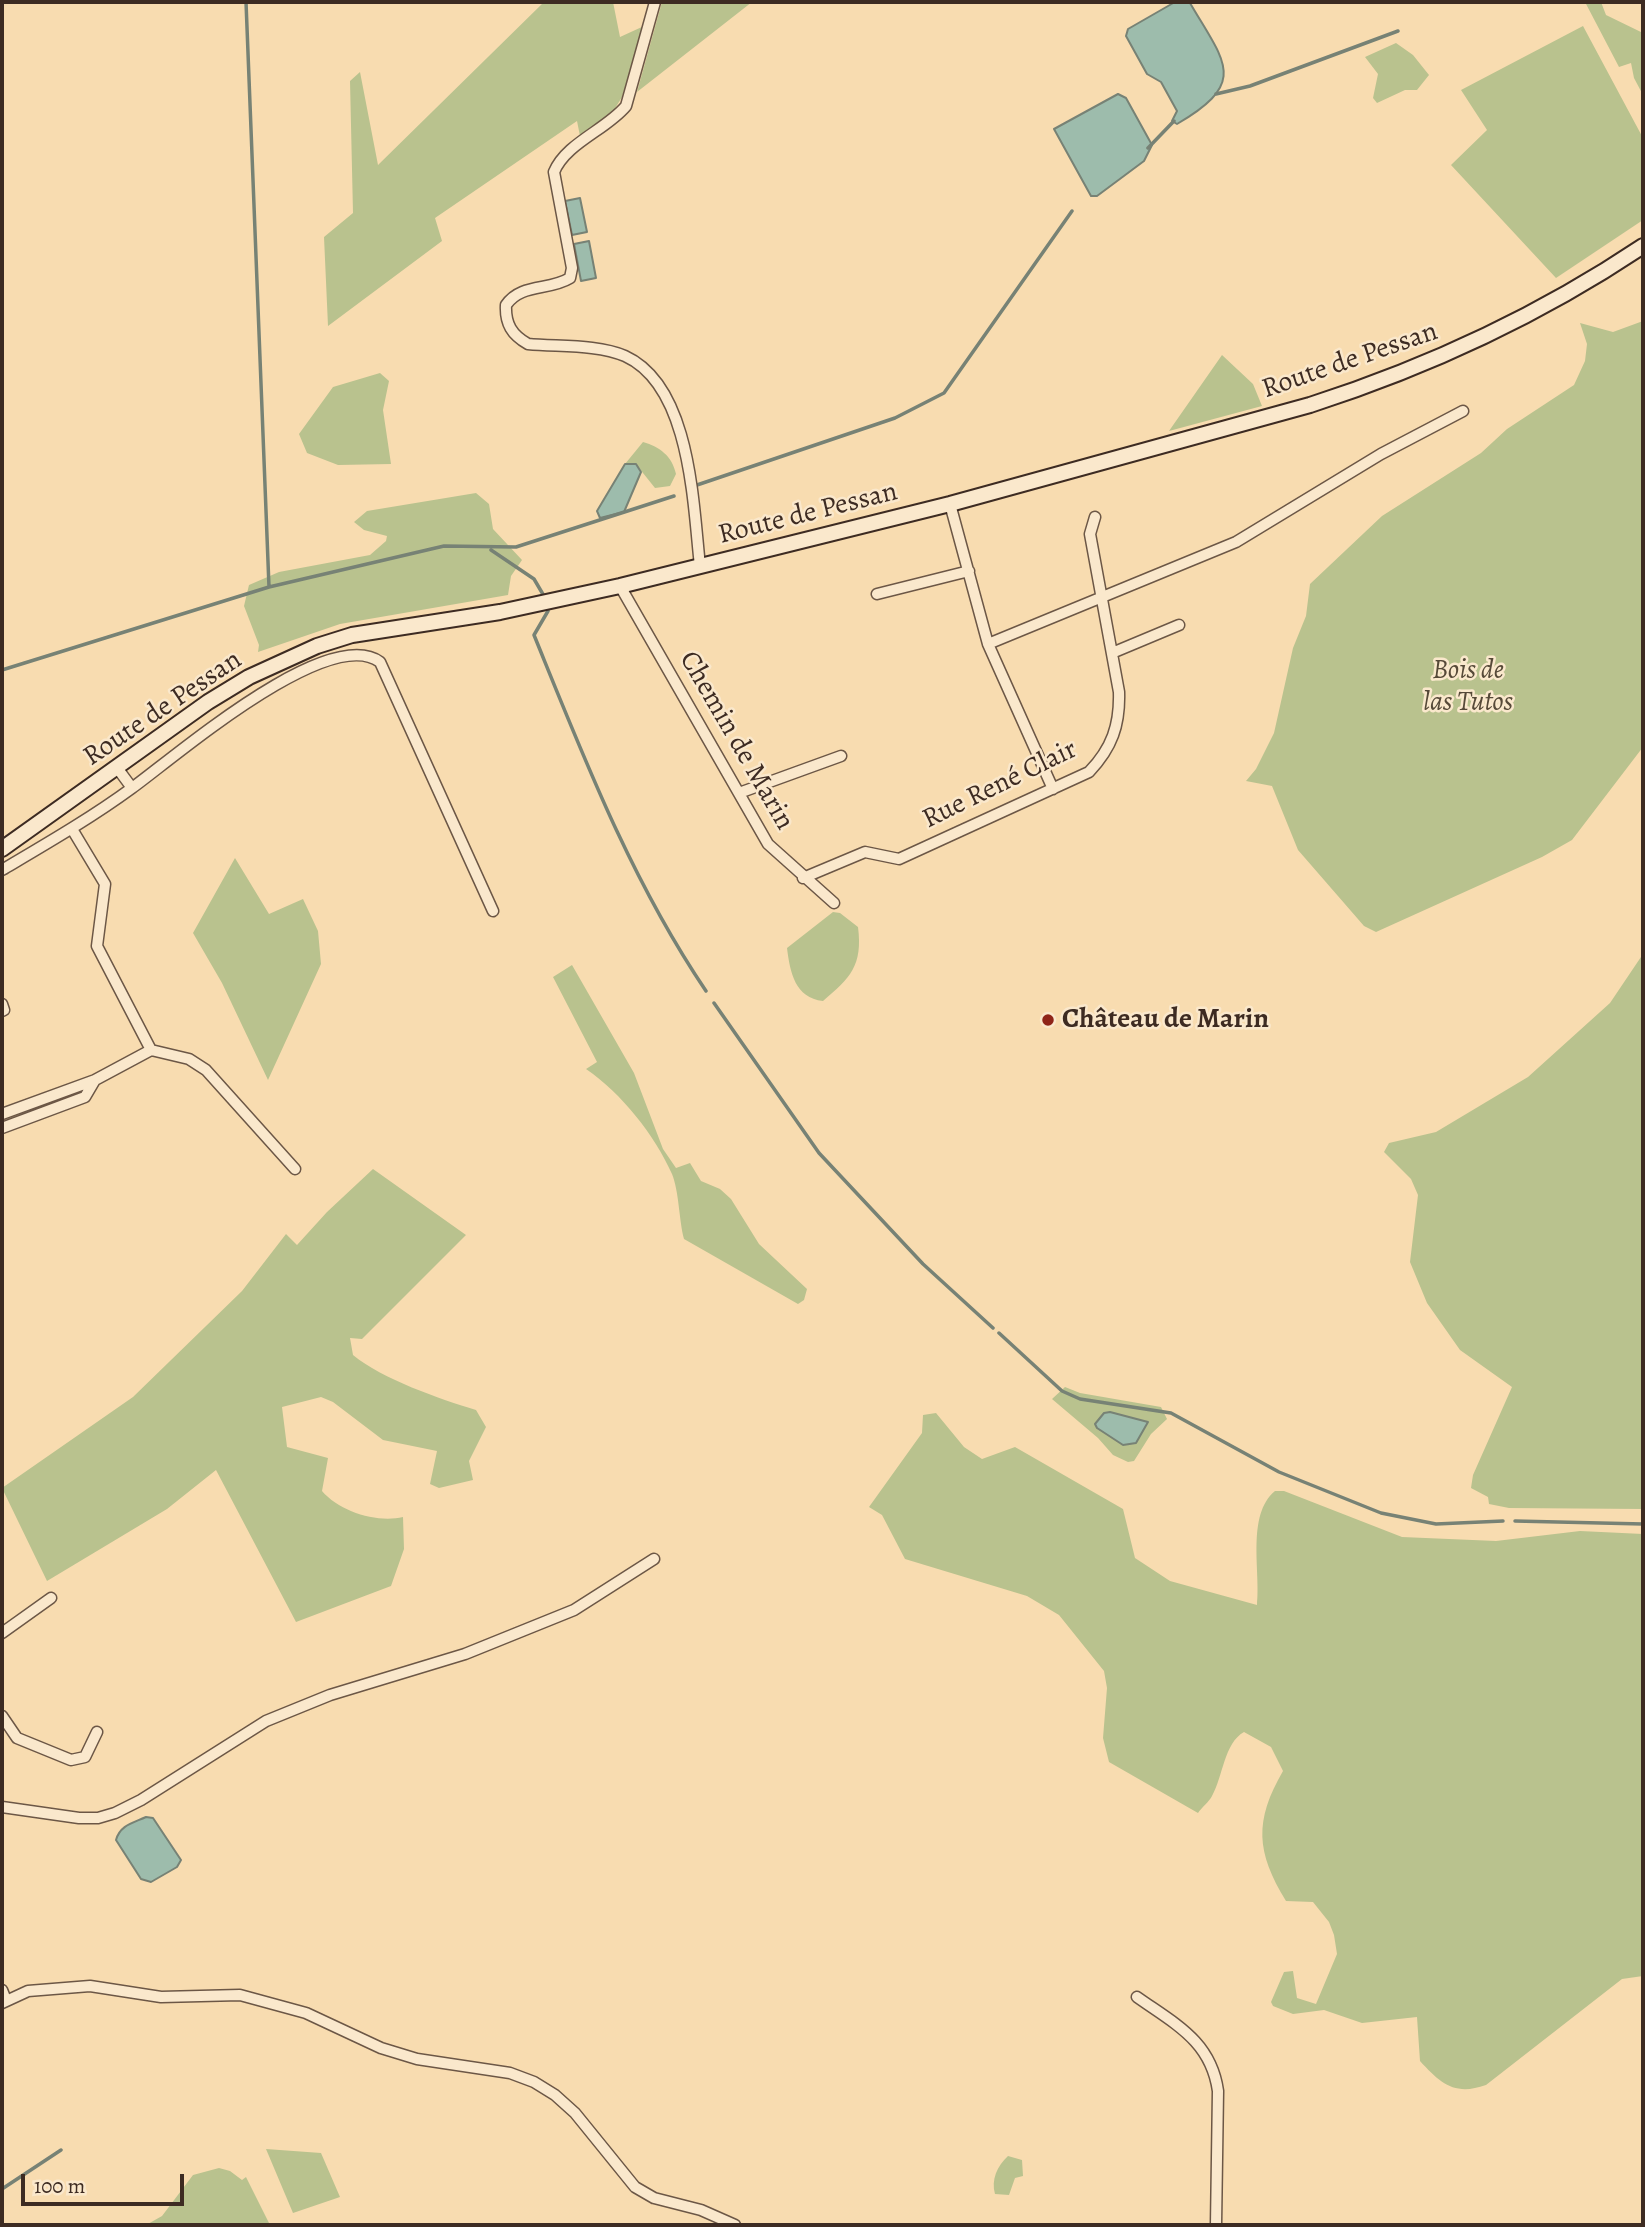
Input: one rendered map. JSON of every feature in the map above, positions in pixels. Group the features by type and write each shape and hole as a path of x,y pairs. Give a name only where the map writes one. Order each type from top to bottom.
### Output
{"main road":[{"name":"Route de Pessan","path":"2,849 118,769 208,702 250,677 317,646 352,635 500,612 620,586 950,504 1310,405 1456,350 1555,301 1643,246"}],"street":[{"path":"655,2 626,106 617,117 559,160 554,172 572,268 570,278 519,292 506,305 505,315 508,326 517,338 528,344 623,355 651,375 676,416 690,481 700,566"},
{"path":"988,644 1236,542 1381,454 1463,411"},
{"path":"950,504 988,644 1054,789"},
{"name":"Rue René Clair","path":"803,878 865,852 898,859 1089,772 1110,746 1119,712 1112,653 1090,534 1095,517"},
{"path":"877,594 969,571"},
{"name":"Chemin de Marin","path":"620,586 768,844 834,903"},
{"path":"1112,653 1179,625"},
{"path":"2,870 72,829 132,788 208,728 295,674 326,661 360,655 380,662 493,911"},
{"path":"739,793 841,756"},
{"path":"118,769 132,788"},
{"path":"72,829 105,884 97,946 151,1050"},
{"path":"2,1004 2,1011"},
{"path":"2,1114 95,1080 151,1050 189,1059 206,1070 295,1169"},
{"path":"2,1128 85,1097 95,1080"},
{"path":"2,1807 79,1818 99,1818 115,1813 141,1800 266,1721 330,1695 465,1654 574,1610 654,1559"},
{"path":"2,1633 51,1598"},
{"path":"2,1716 17,1738 71,1760 85,1757 97,1732"},
{"path":"3,1997 28,1991 90,1986 161,1997 240,1995 306,2013 381,2048 417,2059 510,2073 534,2082 555,2095 575,2113 635,2187 654,2198 701,2210 735,2225"},
{"path":"1137,1997 1198,2043 1215,2071 1218,2091 1216,2225"}],"green space":[{"path":"544,2 613,2 620,37 644,26 622,97 614,110 580,136 577,121 435,218 442,241 328,326 324,237 353,213 350,81 360,72 378,165"},
{"path":"662,2 752,2 637,92"},
{"path":"1585,2 1601,2 1606,15 1643,33 1643,95 1634,78 1631,63 1619,67"},
{"path":"1583,26 1643,138 1643,220 1556,278 1451,165 1487,130 1461,90"},
{"path":"1396,43 1413,55 1429,75 1417,90 1405,90 1377,103 1373,98 1378,74 1365,57"},
{"name":"Bois de las Tutos","path":"1643,321 1643,747 1572,840 1542,857 1376,932 1364,926 1298,850 1272,786 1246,781 1256,769 1274,733 1293,648 1306,616 1310,584 1382,516 1481,453 1507,429 1574,385 1585,361 1587,344 1580,323 1613,332"},
{"path":"1222,355 1253,384 1262,406 1169,431"},
{"path":"380,373 389,381 383,410 391,464 338,465 307,453 299,434 333,387"},
{"path":"643,442 660,450 672,462 676,474 670,486 655,488 639,468 625,464"},
{"path":"476,493 489,504 493,529 522,560 511,576 508,595 340,624 258,652 259,645 244,606 249,585 279,572 370,555 386,541 387,536 364,530 354,522 367,511"},
{"path":"235,858 269,914 303,899 318,931 321,964 268,1080 222,983 193,933"},
{"path":"833,912 840,913 858,927 858,952 847,978 823,1001 806,995 800,989 792,975 787,948"},
{"path":"1643,954 1643,1509 1509,1508 1489,1504 1488,1497 1471,1488 1473,1475 1512,1387 1460,1350 1427,1303 1410,1262 1418,1195 1411,1179 1384,1152 1389,1143 1436,1132 1528,1077 1610,1003"},
{"path":"572,965 634,1073 663,1149 676,1168 690,1163 701,1181 720,1189 731,1199 759,1244 807,1289 804,1300 798,1304 684,1239 678,1197 665,1159 636,1116 612,1090 586,1069 597,1062 553,977"},
{"path":"373,1169 466,1235 362,1339 350,1338 353,1355 395,1380 476,1410 486,1427 469,1461 473,1480 439,1488 430,1484 437,1451 383,1440 333,1402 321,1397 282,1407 287,1447 328,1458 322,1491 339,1505 360,1514 382,1518 403,1517 404,1549 391,1586 296,1622 216,1470 167,1509 47,1581 2,1488 133,1397 242,1291 286,1234 297,1245 327,1212"},
{"path":"1065,1387 1080,1393 1161,1407 1167,1419 1151,1434 1134,1461 1128,1462 1113,1455 1098,1438 1052,1399"},
{"path":"936,1413 964,1447 982,1459 1015,1447 1123,1509 1135,1558 1170,1581 1257,1605 1258,1529 1266,1501 1275,1491 1284,1491 1402,1537 1496,1541 1580,1531 1643,1534 1643,1976 1622,1979 1486,2085 1466,2089 1442,2082 1420,2061 1417,2017 1362,2023 1324,2010 1293,2014 1273,2006 1271,2002 1284,1972 1293,1971 1297,1998 1316,2004 1337,1954 1329,1922 1313,1902 1286,1901 1264,1852 1263,1821 1283,1771 1271,1747 1244,1732 1237,1737 1228,1752 1212,1796 1198,1813 1109,1762 1103,1738 1107,1688 1104,1671 1059,1615 1027,1596 905,1559 882,1515 869,1507 922,1433 923,1415"},
{"path":"266,2149 321,2153 340,2197 293,2213"},
{"path":"1008,2156 1022,2160 1023,2176 1015,2178 1009,2195 995,2194 996,2174"},
{"path":"219,2168 230,2171 242,2180 246,2177 269,2223 146,2225 162,2216 193,2175"}],"shaded area":[{"path":"1175,2 1190,3 1213,41 1224,70 1222,83 1214,96 1177,124 1172,121 1177,111 1161,82 1147,74 1126,36 1128,29"},
{"path":"1118,94 1126,98 1152,145 1144,161 1097,196 1091,196 1054,129"},
{"path":"580,198 587,232 572,235 565,201"},
{"path":"589,241 596,278 581,281 574,244"},
{"path":"625,464 636,464 641,472 624,512 600,518 597,511"},
{"path":"1110,1412 1148,1422 1136,1443 1123,1445 1097,1428 1095,1424 1104,1413"},
{"path":"146,1817 153,1818 181,1860 177,1867 151,1882 141,1879 116,1840 124,1828"}],"waterway":[{"path":"246,2 269,587"},
{"path":"1216,94 1250,86 1398,31"},
{"path":"1148,148 1174,121"},
{"path":"697,485 895,418 944,393 1072,211"},
{"path":"2,670 269,587 444,546 516,547 674,496"},
{"path":"491,550 534,579 544,596"},
{"path":"548,611 534,635 571,727 632,862 679,949 706,991"},
{"path":"714,1003 819,1153 923,1264 993,1328"},
{"path":"999,1333 1062,1391 1080,1399 1171,1413 1279,1472 1381,1513 1436,1524 1503,1521"},
{"path":"1515,1521 1643,1524"},
{"path":"2,2189 61,2150"}],"place":[{"name":"Château de Marin","path":"1048,1020"}]}
